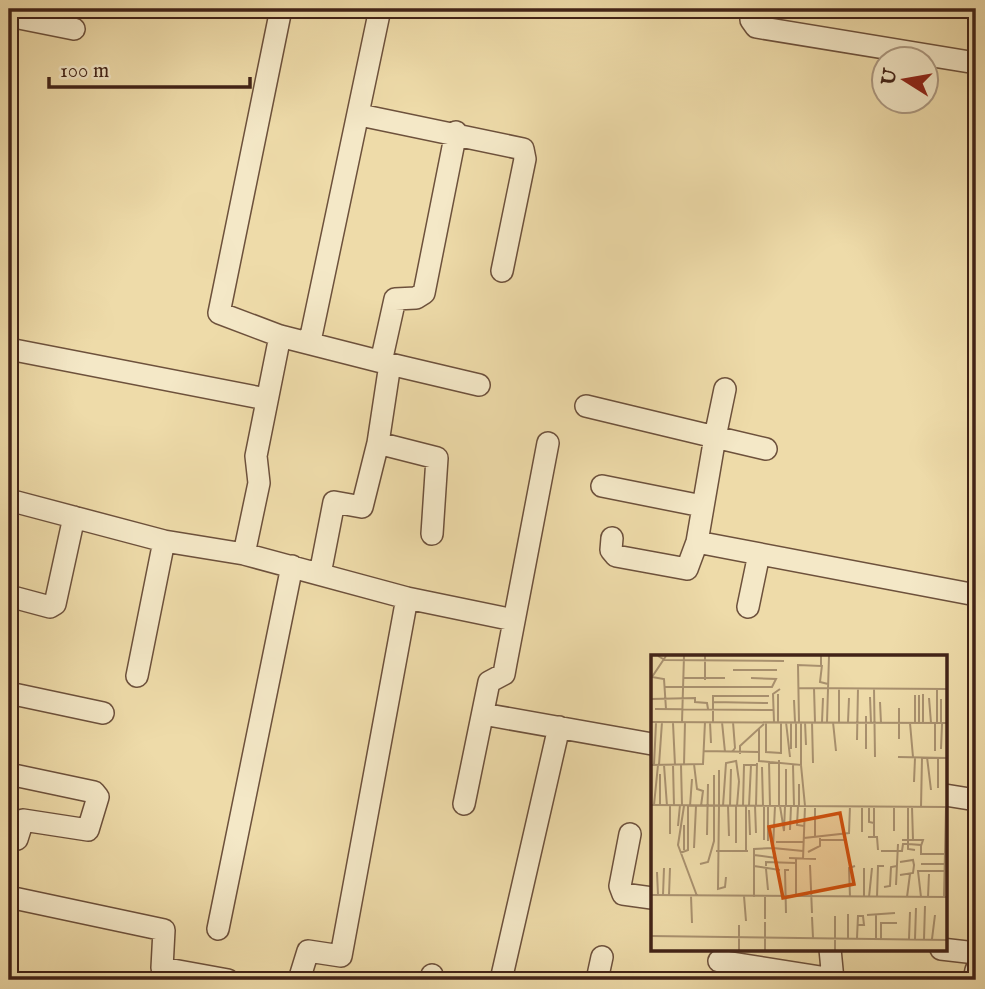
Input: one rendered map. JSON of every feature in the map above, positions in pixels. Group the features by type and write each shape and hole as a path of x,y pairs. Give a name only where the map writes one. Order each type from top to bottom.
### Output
{"street":[{"path":"281,9 219,311 222,316 280,336 310,341 386,363 479,385"},
{"path":"310,341 360,115 380,9"},
{"path":"751,9 751,20 756,27 976,63"},
{"path":"9,16 74,29"},
{"path":"360,115 456,132 519,147 525,152 502,271"},
{"path":"320,574 334,502 358,508 365,503 378,443 396,299 416,298 424,293 456,132"},
{"path":"244,554 260,483 256,461 280,336"},
{"path":"9,349 267,399"},
{"path":"612,538 611,550 616,556 685,569 692,564 725,389"},
{"path":"586,406 766,449"},
{"path":"378,443 437,458 432,534"},
{"path":"464,804 489,682 504,674 548,443"},
{"path":"602,486 702,506"},
{"path":"9,500 164,541 244,554 407,598 514,620"},
{"path":"9,596 50,607 55,604 74,517"},
{"path":"137,677 164,541"},
{"path":"697,542 976,596"},
{"path":"748,607 759,554"},
{"path":"218,929 292,566"},
{"path":"299,980 306,953 341,956 407,598"},
{"path":"9,693 103,713"},
{"path":"483,715 651,744"},
{"path":"501,980 559,727"},
{"path":"9,774 97,794 88,830 23,820 17,839 9,837"},
{"path":"946,795 976,800"},
{"path":"630,834 620,886 623,894 651,898"},
{"path":"9,897 164,930 162,968 228,980"},
{"path":"719,961 833,980 830,950"},
{"path":"946,950 976,953"},
{"path":"597,980 602,957"},
{"path":"974,980 976,970"}]}
